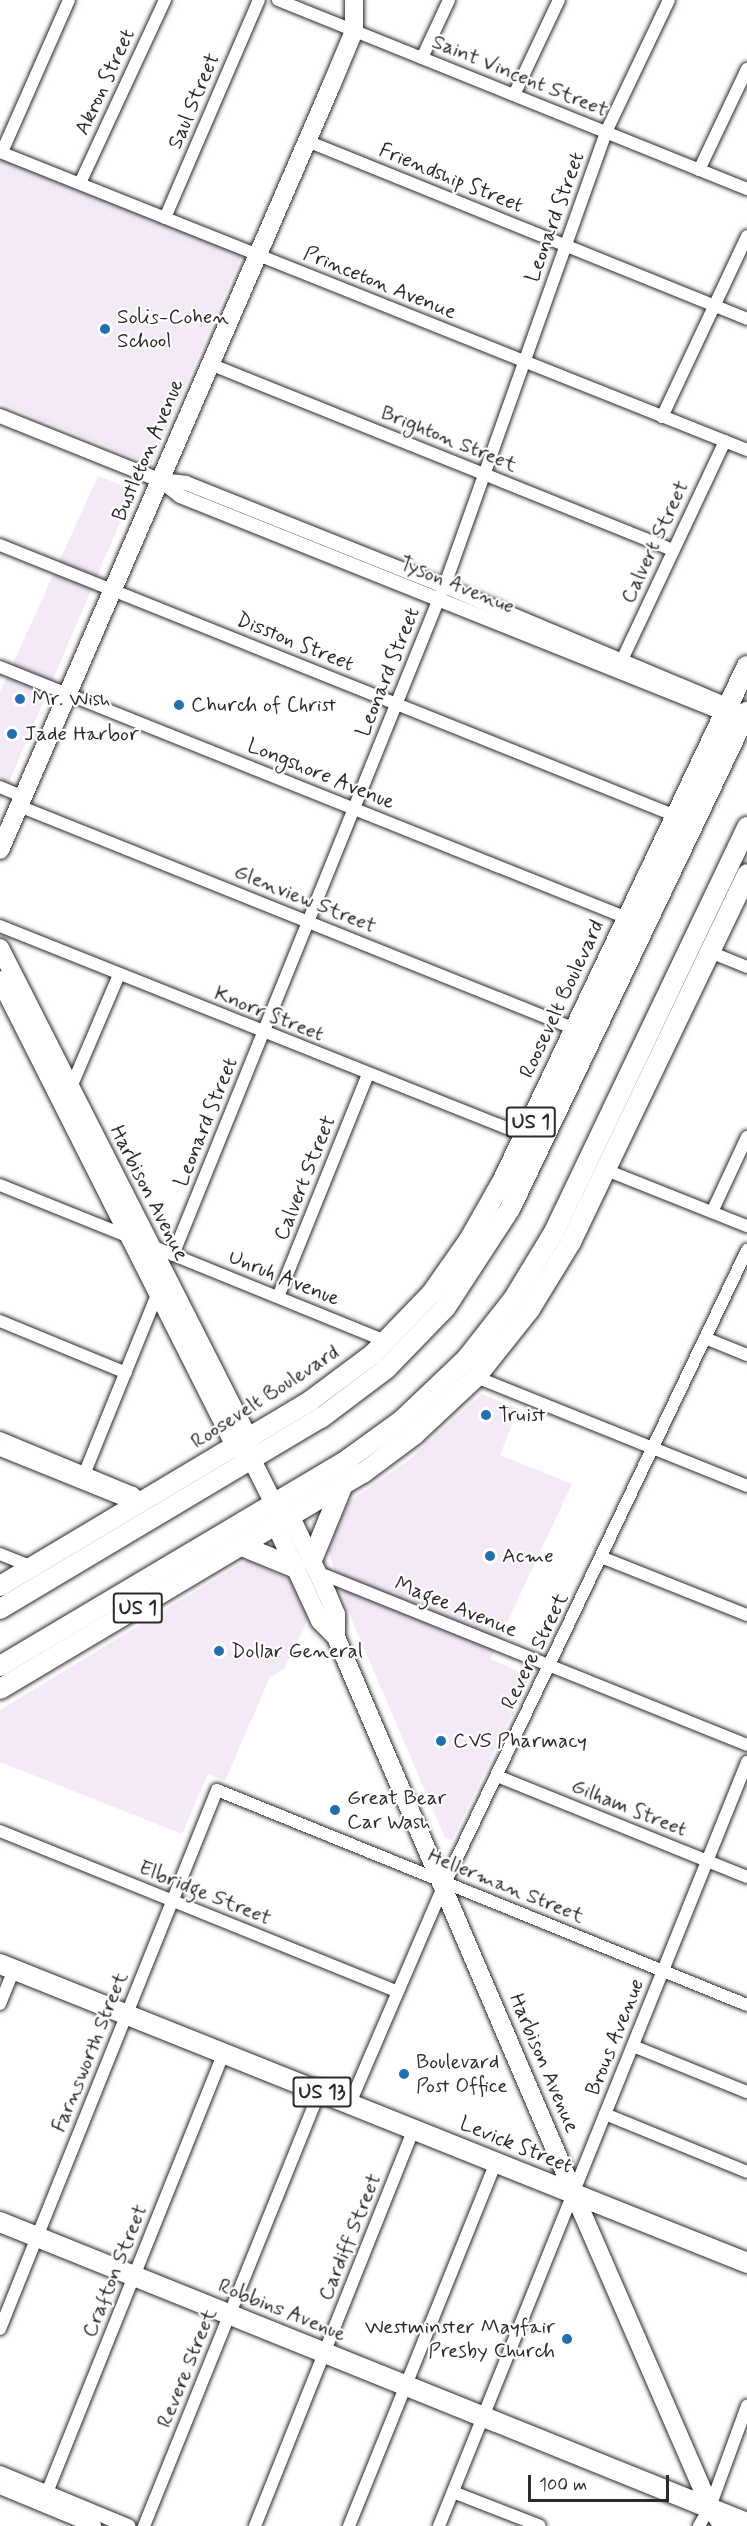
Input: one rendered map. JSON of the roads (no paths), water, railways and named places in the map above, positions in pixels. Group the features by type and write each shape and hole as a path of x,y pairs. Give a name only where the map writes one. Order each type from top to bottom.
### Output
{"highway":[{"name":"Roosevelt Boulevard","path":"0,1609 321,1418 386,1369 446,1307 486,1251 521,1189 738,713 747,666"},
{"name":"Roosevelt Boulevard","path":"0,1586 242,1443 343,1378 386,1341 430,1294 470,1240 524,1135 676,816 738,713"},
{"name":"US 1","path":"0,1666 348,1459 402,1420 467,1358 514,1298 565,1210 747,827"},
{"name":"US 1","path":"0,1689 342,1487 414,1435 476,1377 545,1288 606,1170 747,874"},
{"path":"242,1546 309,1567 342,1487"},
{"path":"82,1617 167,1590"},
{"name":"Levick Street","path":"7,1967 747,2263"},
{"name":"Robbins Avenue","path":"0,2222 747,2523"}],"main road":[{"name":"Bustleton Avenue","path":"0,850 354,31 354,0"},
{"name":"Harbison Avenue","path":"0,948 131,1238 158,1292 309,1567 320,1621 336,1637 710,2507 723,2526"},
{"name":"Harbison Avenue","path":"0,980 151,1246 242,1443"},
{"name":"Harbison Avenue","path":"710,2507 714,2526"}],"street":[{"path":"1,152 69,0"},
{"name":"Akron Street","path":"81,181 165,0"},
{"name":"Saul Street","path":"165,218 259,0"},
{"name":"Saint Vincent Street","path":"278,0 747,189"},
{"path":"422,58 448,0"},
{"path":"514,95 559,0"},
{"name":"Leonard Street","path":"173,1255 439,600 606,132 669,0"},
{"path":"699,170 747,69"},
{"name":"Friendship Street","path":"307,141 747,319"},
{"name":"Princeton Avenue","path":"1,152 81,181 165,218 747,450"},
{"path":"662,417 747,236"},
{"name":"Brighton Street","path":"210,364 673,550"},
{"name":"Tyson Avenue","path":"0,416 159,480 180,496 439,600 590,654 738,713"},
{"name":"Calvert Street","path":"622,660 724,441"},
{"name":"Tyson Avenue","path":"159,480 186,483 444,586 590,654 622,660 738,713"},
{"name":"Disston Street","path":"0,545 676,816"},
{"name":"Longshore Avenue","path":"0,667 627,918"},
{"name":"Glenview Street","path":"0,787 21,801 575,1029"},
{"name":"Knorr Street","path":"0,926 524,1135"},
{"path":"710,952 747,967"},
{"path":"67,1097 119,975"},
{"name":"Calvert Street","path":"278,1297 368,1074"},
{"path":"712,1212 747,1137"},
{"path":"606,1170 747,1226"},
{"name":"Unruh Avenue","path":"0,1185 386,1341"},
{"name":"Revere Street","path":"350,2103 396,1991 444,1885 747,1250"},
{"path":"83,1478 158,1292"},
{"path":"0,1321 126,1373"},
{"path":"705,1338 747,1355"},
{"path":"476,1377 747,1485"},
{"path":"0,1438 83,1478"},
{"path":"0,1450 133,1492 143,1501"},
{"path":"0,1554 32,1567"},
{"path":"602,1557 747,1615"},
{"name":"Magee Avenue","path":"309,1567 747,1745"},
{"name":"Brous Avenue","path":"440,2526 747,1762"},
{"name":"Gilham Street","path":"497,1776 747,1877"},
{"name":"Hellerman Street","path":"217,1790 444,1885 747,2005"},
{"name":"Farnsworth Street","path":"0,2329 217,1790"},
{"name":"Elbridge Street","path":"0,1831 396,1991"},
{"path":"0,2004 7,1967"},
{"path":"633,2046 747,2092"},
{"name":"Crafton Street","path":"45,2498 224,2053"},
{"name":"Revere Street","path":"144,2526 320,2091"},
{"path":"605,2114 747,2172"},
{"name":"Cardiff Street","path":"255,2526 414,2129"},
{"path":"349,2526 496,2162"},
{"path":"699,2526 710,2507 747,2406"},
{"path":"0,2474 94,2526"},
{"path":"0,2487 45,2498 128,2526"},
{"path":"453,2492 540,2526"}],"place":[{"name":"Solis-Cohen School","path":"105,329"},
{"name":"Mr. Wish","path":"20,699"},
{"name":"Church of Christ","path":"179,705"},
{"name":"Jade Harbor","path":"12,734"},
{"name":"Truist","path":"486,1415"},
{"name":"Acme","path":"490,1556"},
{"name":"Dollar General","path":"219,1651"},
{"name":"CVS Pharmacy","path":"441,1741"},
{"name":"Great Bear Car Wash","path":"335,1810"},
{"name":"Boulevard Post Office","path":"404,2074"},
{"name":"Westminster Mayfair Presby Church","path":"567,2339"}]}
